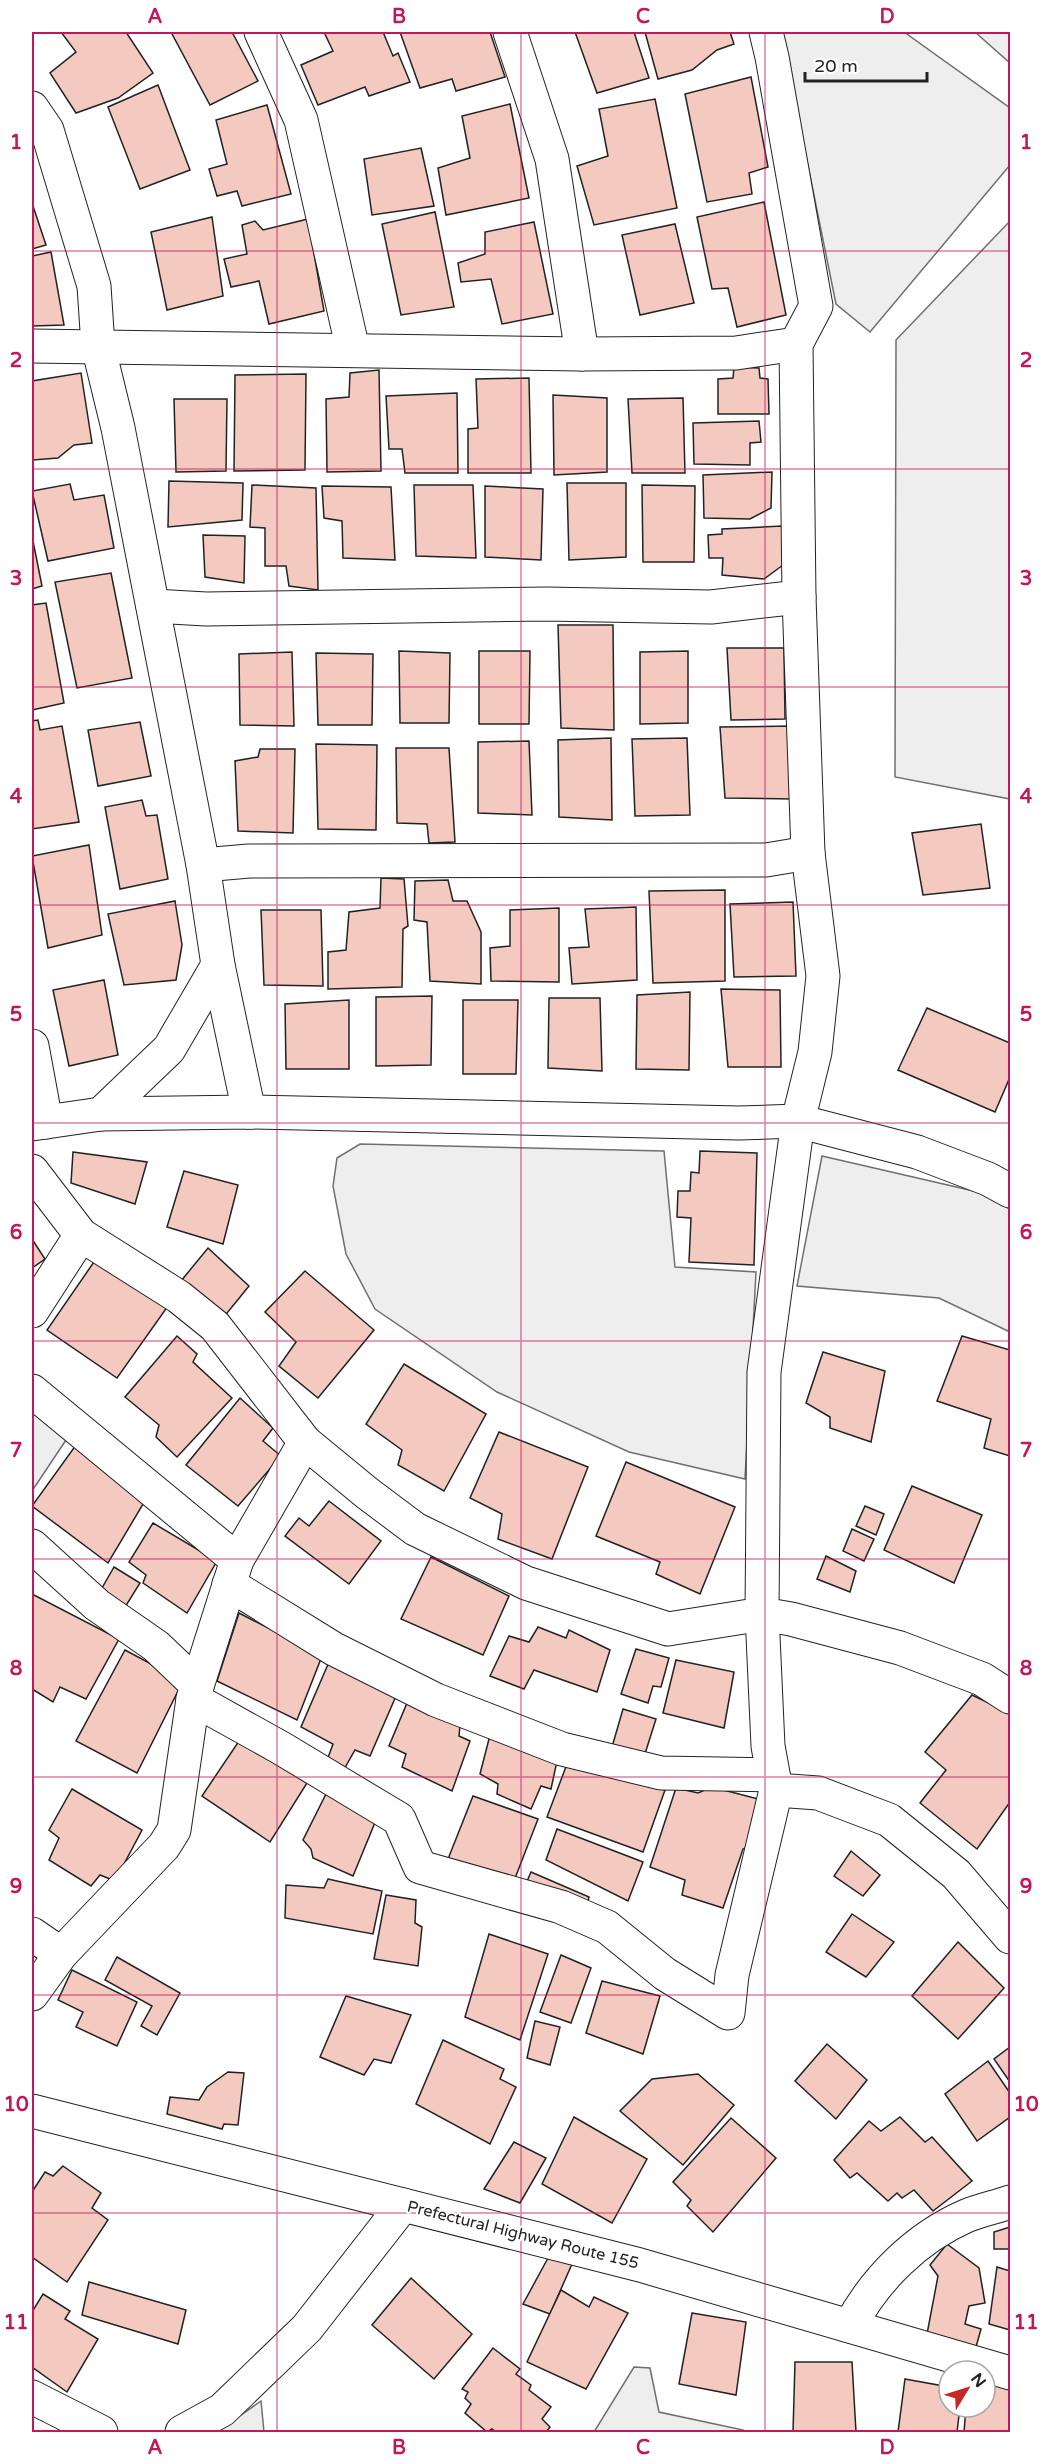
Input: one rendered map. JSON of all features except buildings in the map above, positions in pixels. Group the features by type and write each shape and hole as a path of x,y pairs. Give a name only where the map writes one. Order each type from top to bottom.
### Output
{"street":[{"path":"261,32 301,120 353,350"},
{"path":"510,32 552,159 582,354"},
{"path":"32,1546 97,1605 156,1646 195,1692 281,1748 399,1819 420,1867 561,1907 607,1927 665,1974 728,2013 732,1975 775,1782 768,1746 762,1614 764,1372 798,1121 815,1052 823,976 808,853 799,597 796,344 816,306 766,32"},
{"path":"32,108 47,130 94,286 98,346 118,428 203,865 218,965 249,1112"},
{"path":"32,346 582,354 736,353 796,344"},
{"path":"153,606 206,609 546,604 711,607 799,597"},
{"path":"203,865 249,861 766,860 808,853"},
{"path":"101,1114 169,1049 218,965"},
{"path":"32,1046 39,1123 101,1114 249,1112 739,1123 798,1121 917,1152 988,1179 1011,1191"},
{"path":"32,1171 81,1236 179,1297 215,1326 305,1442 415,1529 526,1583 668,1629 762,1614 791,1619 900,1648 981,1679 1011,1697"},
{"path":"32,1311 81,1236"},
{"path":"32,1391 233,1572 334,1648 436,1700 562,1749 661,1773 775,1782 818,1793 889,1820 956,1874 1011,1937"},
{"path":"32,1994 61,1954 164,1846 174,1830 195,1692 233,1572 305,1442"},
{"path":"32,1934 61,1954"},
{"name":"Prefectural Highway Route 155","path":"32,2112 640,2265 1011,2373"},
{"path":"850,2326 864,2299 895,2265 928,2237 966,2216 1011,2202"},
{"path":"182,2433 222,2410 307,2328 403,2205"},
{"path":"32,2397 101,2433"}],"shaded area":[{"path":"781,32 904,32 1010,108 1010,165 870,332 836,304"},
{"path":"975,32 1010,32 1010,63"},
{"path":"1010,221 1010,799 895,777 896,340"},
{"path":"360,1144 664,1151 675,1267 756,1272 745,1479 629,1452 497,1392 375,1309 346,1254 333,1186 337,1158"},
{"path":"822,1156 978,1192 1010,1209 1010,1332 939,1298 797,1286"},
{"path":"32,1407 66,1440 32,1491"},
{"path":"634,2367 650,2368 659,2412 743,2430 742,2432 594,2432"},
{"path":"261,2401 264,2432 217,2432"}]}
